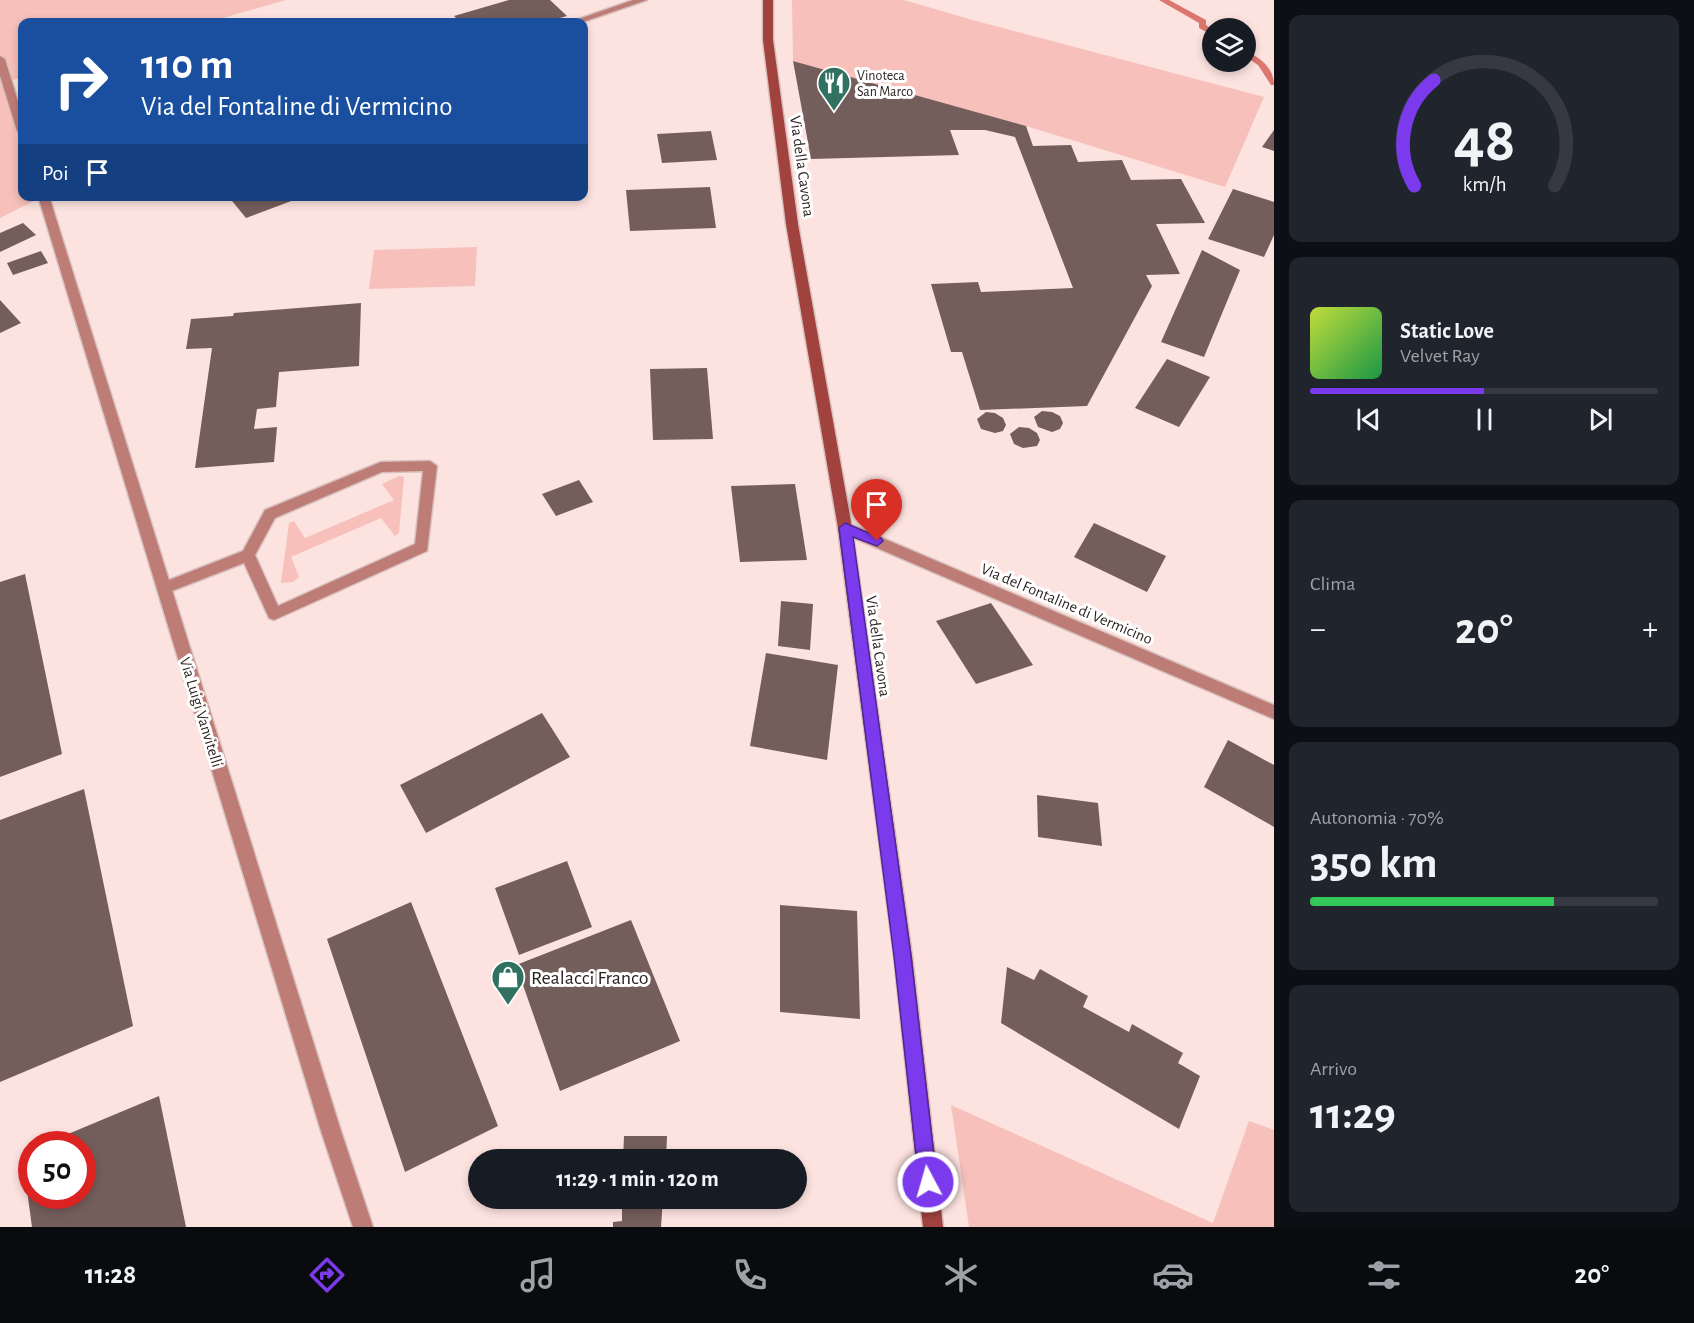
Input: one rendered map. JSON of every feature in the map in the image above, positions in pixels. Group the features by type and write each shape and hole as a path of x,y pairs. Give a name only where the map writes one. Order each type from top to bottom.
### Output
{"main road":[{"name":"Via della Cavona","path":"768,0 768,40 792,224 845,528 903,956 933,1227"}],"street":[{"path":"586,18 642,0"},
{"path":"0,59 18,118"},
{"name":"Via Luigi Vanvitelli","path":"45,201 324,1108 363,1227"},
{"path":"164,588 248,555 270,514 381,467 430,466 422,547 274,614 248,555"},
{"name":"Via del Fontaline di Vermicino","path":"845,528 1274,712"}],"shaded area":[{"path":"0,0 286,0 223,18 18,18 18,78 7,82 18,118 18,201 34,201 0,218"},
{"path":"792,0 904,0 1264,97 1225,187 1026,126 793,61"},
{"path":"477,247 475,286 369,289 374,250"},
{"path":"399,476 404,477 399,533 395,536 381,518 291,557 299,577 293,582 281,583 289,523 294,521 305,538 394,500 382,484"},
{"path":"951,1105 1213,1223 1249,1121 1274,1130 1274,1227 969,1227"}],"building":[{"path":"509,0 550,0 567,16 560,18 456,18 454,16"},
{"path":"793,61 1026,126 1033,146 1071,145 1078,162 1122,160 1131,180 1181,179 1205,223 1156,224 1180,274 1146,275 1152,286 1087,406 980,410 962,352 951,352 931,284 978,282 981,292 1073,288 1015,137 985,130 950,130 959,155 811,159"},
{"path":"1274,130 1274,151 1262,147"},
{"path":"711,131 717,160 662,163 657,134"},
{"path":"710,187 716,228 630,231 626,190"},
{"path":"1233,189 1274,202 1274,235 1264,257 1208,239"},
{"path":"232,201 291,201 246,218"},
{"path":"23,223 36,235 0,252 0,233"},
{"path":"1202,250 1240,270 1204,357 1161,342"},
{"path":"41,251 48,263 13,275 7,263"},
{"path":"0,300 21,323 0,333"},
{"path":"361,303 359,366 279,372 276,407 257,409 254,429 277,427 274,462 195,468 212,348 186,349 191,319 233,316 234,313"},
{"path":"1167,359 1210,377 1179,427 1135,408"},
{"path":"707,368 713,439 653,440 650,369"},
{"path":"1042,411 1060,416 1063,423 1060,429 1052,432 1038,427 1034,417"},
{"path":"986,412 995,413 1003,418 1006,425 1003,431 995,433 981,429 977,419"},
{"path":"1019,427 1029,428 1037,433 1040,440 1037,446 1023,448 1014,444 1010,434"},
{"path":"579,480 593,502 556,516 542,494"},
{"path":"795,484 807,560 740,562 731,486"},
{"path":"1094,523 1166,556 1147,592 1074,557"},
{"path":"25,574 62,754 0,777 0,582"},
{"path":"781,601 813,604 810,650 778,646"},
{"path":"991,603 1033,665 976,684 936,621"},
{"path":"766,653 838,665 827,760 750,746"},
{"path":"542,713 570,757 426,833 400,785"},
{"path":"1228,740 1274,765 1274,827 1204,787"},
{"path":"84,789 133,1026 0,1082 0,820"},
{"path":"1037,795 1098,803 1102,846 1038,837"},
{"path":"567,861 592,927 519,955 495,888"},
{"path":"411,902 498,1126 405,1172 327,939"},
{"path":"780,905 857,911 860,1019 780,1012"},
{"path":"631,920 680,1041 560,1091 516,965"},
{"path":"1007,967 1034,980 1040,969 1088,996 1083,1007 1129,1032 1132,1024 1183,1053 1178,1063 1200,1076 1179,1129 1001,1023"},
{"path":"159,1096 186,1227 32,1227 30,1209 96,1209 96,1131 75,1131"},
{"path":"624,1136 667,1136 666,1149 623,1149"},
{"path":"622,1209 662,1209 661,1227 613,1227 613,1222 622,1221"}],"waterway":[{"path":"1163,0 1202,21"},
{"path":"1256,60 1261,63 1274,83"}],"place":[{"name":"Vinoteca San Marco","path":"834,112"},
{"name":"Realacci Franco","path":"508,1006"}],"route":[{"path":"877,541 845,528 903,956 928,1182"}]}
